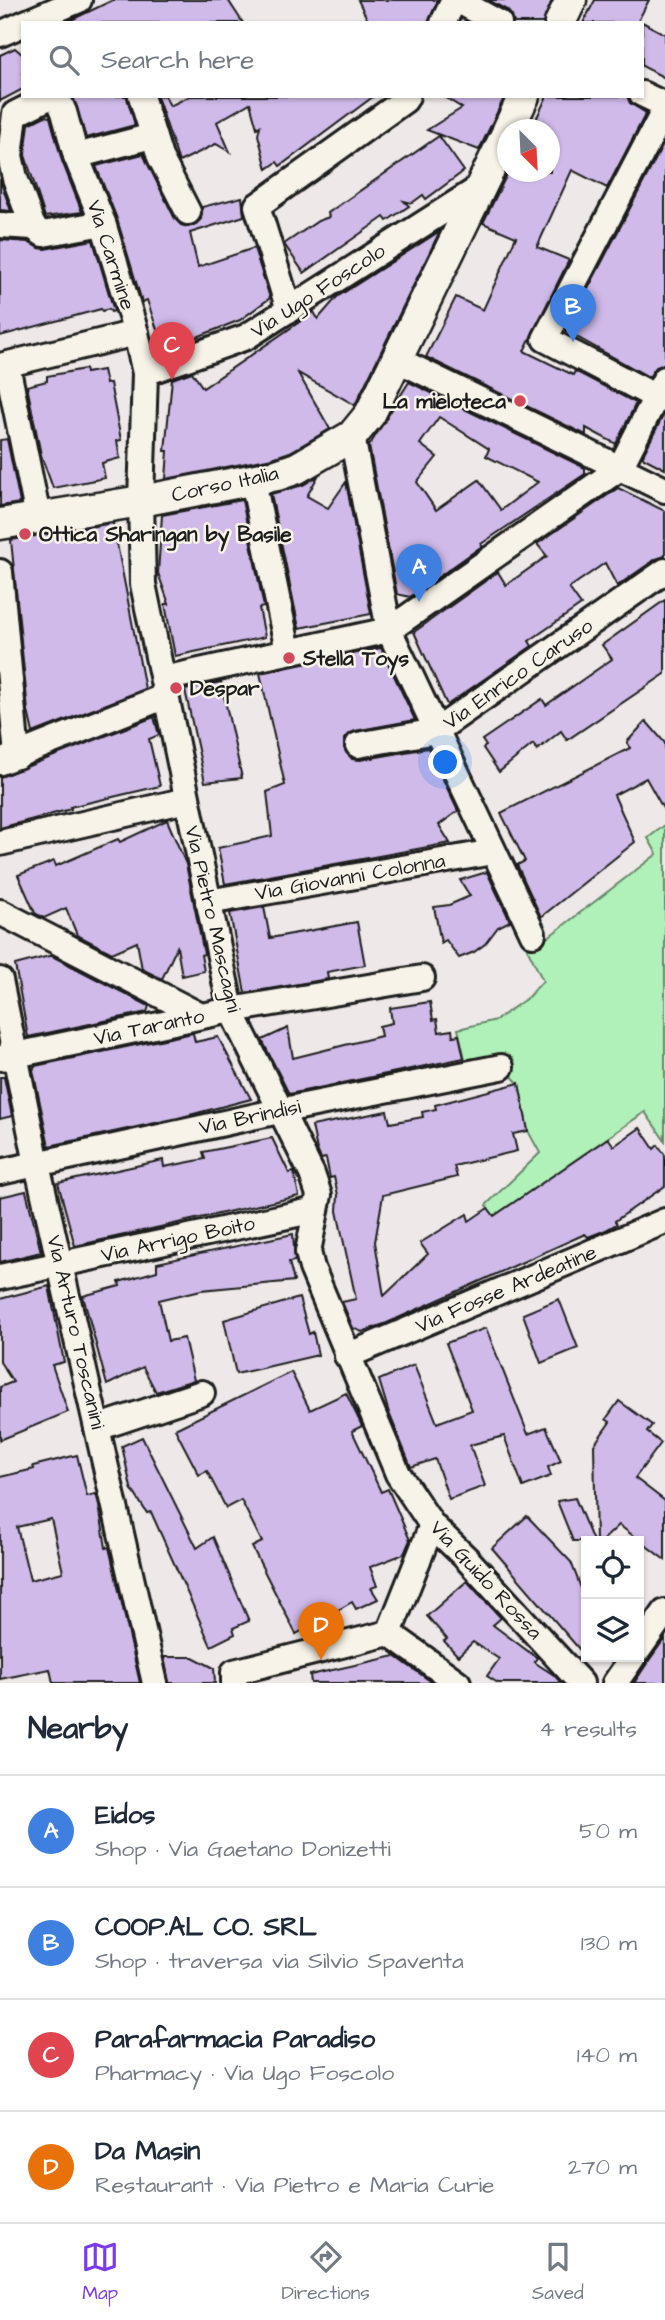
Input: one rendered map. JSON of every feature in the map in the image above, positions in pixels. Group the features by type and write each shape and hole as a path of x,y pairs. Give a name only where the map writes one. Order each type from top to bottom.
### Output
{"main road":[{"path":"561,21 571,0"},
{"name":"Corso Italia","path":"513,119 523,98"},
{"name":"Corso Italia","path":"0,524 253,481 297,468 352,436 370,414 398,360 497,153"}],"street":[{"path":"35,21 79,0"},
{"path":"444,21 456,0 495,21"},
{"path":"0,572 8,759 164,688 288,651 389,630 620,468 661,388 545,339 665,107 644,95"},
{"path":"33,227 10,156 15,114 47,98"},
{"name":"Via Carmine","path":"58,98 76,156 103,223 136,333 145,373 141,501"},
{"path":"142,98 160,157 188,212"},
{"path":"289,310 257,206 406,98"},
{"path":"76,156 152,136"},
{"name":"Via Ugo Foscolo","path":"145,373 246,337 481,187"},
{"path":"0,225 33,227 43,234 103,223"},
{"path":"38,517 4,366 136,333"},
{"path":"398,360 665,490"},
{"path":"352,436 389,630 533,934"},
{"path":"253,481 288,651"},
{"name":"Via Pietro Mascagni","path":"141,501 143,584 231,1010 312,1174 318,1195 308,1252 347,1356"},
{"name":"Via Enrico Caruso","path":"358,745 436,731 665,571"},
{"path":"0,843 187,800"},
{"name":"Via Giovanni Colonna","path":"208,902 492,852"},
{"path":"0,912 201,1016"},
{"name":"Via Taranto","path":"8,1056 231,1010 422,978"},
{"name":"Via Arturo Toscanini","path":"0,980 8,1056 37,1164 155,1683"},
{"name":"Via Brindisi","path":"0,1172 279,1111 500,1067"},
{"name":"Via Arrigo Boito","path":"0,1277 316,1210"},
{"name":"Via Fosse Ardeatine","path":"347,1356 665,1221"},
{"name":"Via Guido Rossa","path":"347,1356 398,1474 432,1525 466,1558 580,1683"},
{"path":"97,1428 202,1393"},
{"path":"389,1633 432,1525"},
{"path":"644,1642 665,1612"},
{"path":"234,1683 234,1672 389,1633"},
{"path":"389,1633 458,1683"},
{"path":"615,1683 630,1662"}],"green space":[{"path":"665,825 665,1141 645,1112 494,1216 486,1205 540,1153 528,1131 519,1084 508,1072 501,1055 466,1063 458,1029 496,1020 527,998 543,981 527,948 547,938 657,854 648,838"}],"building":[{"path":"113,0 228,0 242,21 69,21"},
{"path":"358,0 438,0 429,21 368,21"},
{"path":"488,0 552,0 544,21 513,21 507,10"},
{"path":"595,0 649,0 638,21 584,21"},
{"path":"644,23 665,34 665,78 644,67"},
{"path":"15,48 21,53 21,90 0,101 0,55"},
{"path":"74,98 128,98 135,125 86,138"},
{"path":"158,98 166,98 170,106 186,98 371,98 280,166 277,162 267,169 258,135 260,126 257,128 250,103 217,122 230,152 216,144 179,162"},
{"path":"446,98 504,98 479,150 427,130 462,108"},
{"path":"546,98 628,98 630,103 646,113 607,188 572,170 537,247 569,260 524,351 573,375 575,371 636,403 616,444 586,428 586,435 426,357 456,297 483,310 516,237 483,223 503,182 560,182 560,119 536,119"},
{"path":"45,116 50,117 62,161 82,212 45,217 25,155 29,124"},
{"path":"439,136 464,171 426,199 423,195 412,203 404,201 409,206 387,221 384,217 304,273 284,244 318,221 329,217 328,213"},
{"path":"665,141 665,364 656,367 649,377 566,331"},
{"path":"143,154 175,219 181,225 195,225 201,219 202,207 242,197 244,216 190,233 198,267 254,248 270,298 240,320 164,350 147,300 142,302 117,219 96,166"},
{"path":"0,179 1,183 11,211 0,210"},
{"path":"440,231 355,405 298,373 330,429 290,452 272,458 166,479 168,451 165,451 172,379 192,372 203,388 314,312 318,319 337,297"},
{"path":"0,240 28,242 45,249 93,240 114,311 101,309 0,336"},
{"path":"85,369 86,373 103,370 106,384 110,383 121,440 117,441 120,458 102,463 105,478 53,488 41,455 27,386 47,381 47,376"},
{"path":"409,382 585,468 585,474 481,544 482,546 410,597 397,594 369,446","holes":["439,417 489,449 486,456 538,482 501,510 479,480 436,510 417,482 437,457 420,444"]},
{"path":"665,412 665,469 642,457"},
{"path":"7,439 20,503 0,506 0,440"},
{"path":"318,476 307,496 328,508 346,482 371,614 299,628 271,494 303,485"},
{"path":"618,488 665,511 665,556 656,559 617,586 605,563 569,588 581,605 529,641 532,646 447,705 414,632 498,572 506,585 547,556 537,544"},
{"path":"242,500 264,607 259,608 265,637 175,656 165,604 169,604 158,573 162,515"},
{"path":"113,523 145,689 33,733 28,711 11,540"},
{"path":"665,600 665,674 567,740 561,731 537,750 533,744 499,772 483,748 486,746 482,740 542,699 546,705 612,659 602,645"},
{"path":"381,648 415,720 355,731 344,739 344,748 352,759 360,760 428,748 458,811 439,825 450,843 225,884 218,848 272,836 267,792 285,785 260,673"},
{"path":"221,682 242,778 205,782 185,690"},
{"path":"154,717 159,735 149,739 160,786 70,807 71,809 0,828 0,777"},
{"path":"646,721 665,743 665,812 646,778 614,795 635,842 541,917 517,865 525,861 501,813 630,748 627,742"},
{"path":"167,820 186,864 204,954 201,955 204,971 182,976 177,947 162,979 142,969 137,942 112,953 77,935 66,908 44,918 35,913 18,875 54,861 56,866 118,839 120,842"},
{"path":"487,872 510,921 498,927 485,944 474,952 459,958 446,940 441,943 434,907 449,905 470,896 460,880"},
{"path":"264,907 270,938 357,922 365,965 327,972 328,979 245,993 230,913"},
{"path":"49,956 149,1006 147,1012 28,1037 15,965"},
{"path":"430,1002 433,1020 437,1019 439,1032 452,1030 453,1036 459,1035 464,1058 289,1094 262,1040 288,1028 293,1058 381,1036 379,1026 392,1023 390,1008"},
{"path":"193,1033 195,1042 218,1037 251,1099 49,1146 33,1070 35,1066"},
{"path":"0,1077 4,1077 12,1116 0,1119"},
{"path":"519,1083 528,1131 513,1134 517,1151 454,1166 457,1177 383,1195 375,1242 384,1296 428,1254 420,1243 467,1214 469,1221 488,1208 494,1216 608,1138 614,1146 640,1128 654,1149 658,1145 665,1155 665,1186 606,1230 588,1237 585,1234 387,1323 362,1332 353,1328 342,1302 356,1299 337,1211 338,1195 334,1177 330,1178 326,1158 321,1159 317,1150 312,1126 387,1111 390,1123 423,1117 422,1112 436,1109 435,1105"},
{"path":"272,1138 289,1173 294,1172 299,1196 75,1246 58,1183 163,1160 164,1167 205,1159 203,1152"},
{"path":"26,1191 41,1252 0,1262 0,1197"},
{"path":"293,1234 295,1261 289,1262 294,1281 201,1290 159,1300 168,1341 184,1338 194,1380 156,1392 143,1367 107,1385 83,1296 120,1286 119,1282 157,1271 157,1263"},
{"path":"49,1286 64,1362 52,1365 68,1412 0,1440 0,1387 13,1382 0,1362 0,1299"},
{"path":"299,1298 309,1334 313,1332 318,1355 236,1374 224,1320"},
{"path":"559,1299 578,1348 541,1363 523,1314"},
{"path":"486,1328 528,1434 546,1427 561,1461 548,1467 551,1476 523,1487 504,1436 470,1445 485,1486 449,1499 435,1459 411,1467 379,1380 414,1365 437,1423 472,1410 446,1343"},
{"path":"291,1372 310,1410 346,1393 362,1426 352,1431 381,1492 388,1489 410,1540 404,1554 370,1567 377,1586 371,1588 378,1599 356,1609 352,1602 296,1634 252,1547 262,1542 241,1500 226,1508 207,1471 199,1475 175,1429"},
{"path":"619,1401 652,1425 647,1432 661,1443 635,1478 665,1501 665,1560 644,1544 644,1536 633,1536 619,1525 607,1536 596,1536 594,1445 610,1422 606,1419"},
{"path":"142,1437 197,1548 213,1537 249,1621 233,1628 235,1634 211,1646 151,1512 147,1513 131,1488 122,1446"},
{"path":"77,1455 87,1496 96,1494 106,1548 109,1547 140,1683 53,1683 50,1669 0,1679 0,1477 34,1469 33,1466","holes":["51,1519 63,1572 30,1580 17,1527"]},
{"path":"575,1498 591,1536 581,1536 581,1541 573,1541 557,1501"},
{"path":"527,1516 571,1562 581,1588 581,1651 492,1548"},
{"path":"467,1581 501,1618 493,1625 537,1658 534,1662 561,1683 498,1683 487,1676 499,1659 473,1642 458,1656 444,1641 447,1639 427,1616"},
{"path":"665,1638 665,1683 634,1683 650,1659"},
{"path":"395,1656 433,1683 311,1683 310,1675"},
{"path":"164,1657 193,1657 214,1668 215,1683 169,1683"}],"place":[{"name":"COOP.AL CO. SRL","path":"573,342"},
{"name":"Parafarmacia Paradiso","path":"172,380"},
{"name":"La mieloteca","path":"520,401"},
{"name":"Ottica Sharingan by Basile","path":"25,534"},
{"name":"Eidos","path":"419,602"},
{"name":"Stella Toys","path":"289,658"},
{"name":"Despar","path":"176,688"},
{"name":"Da Masin","path":"321,1660"}]}
